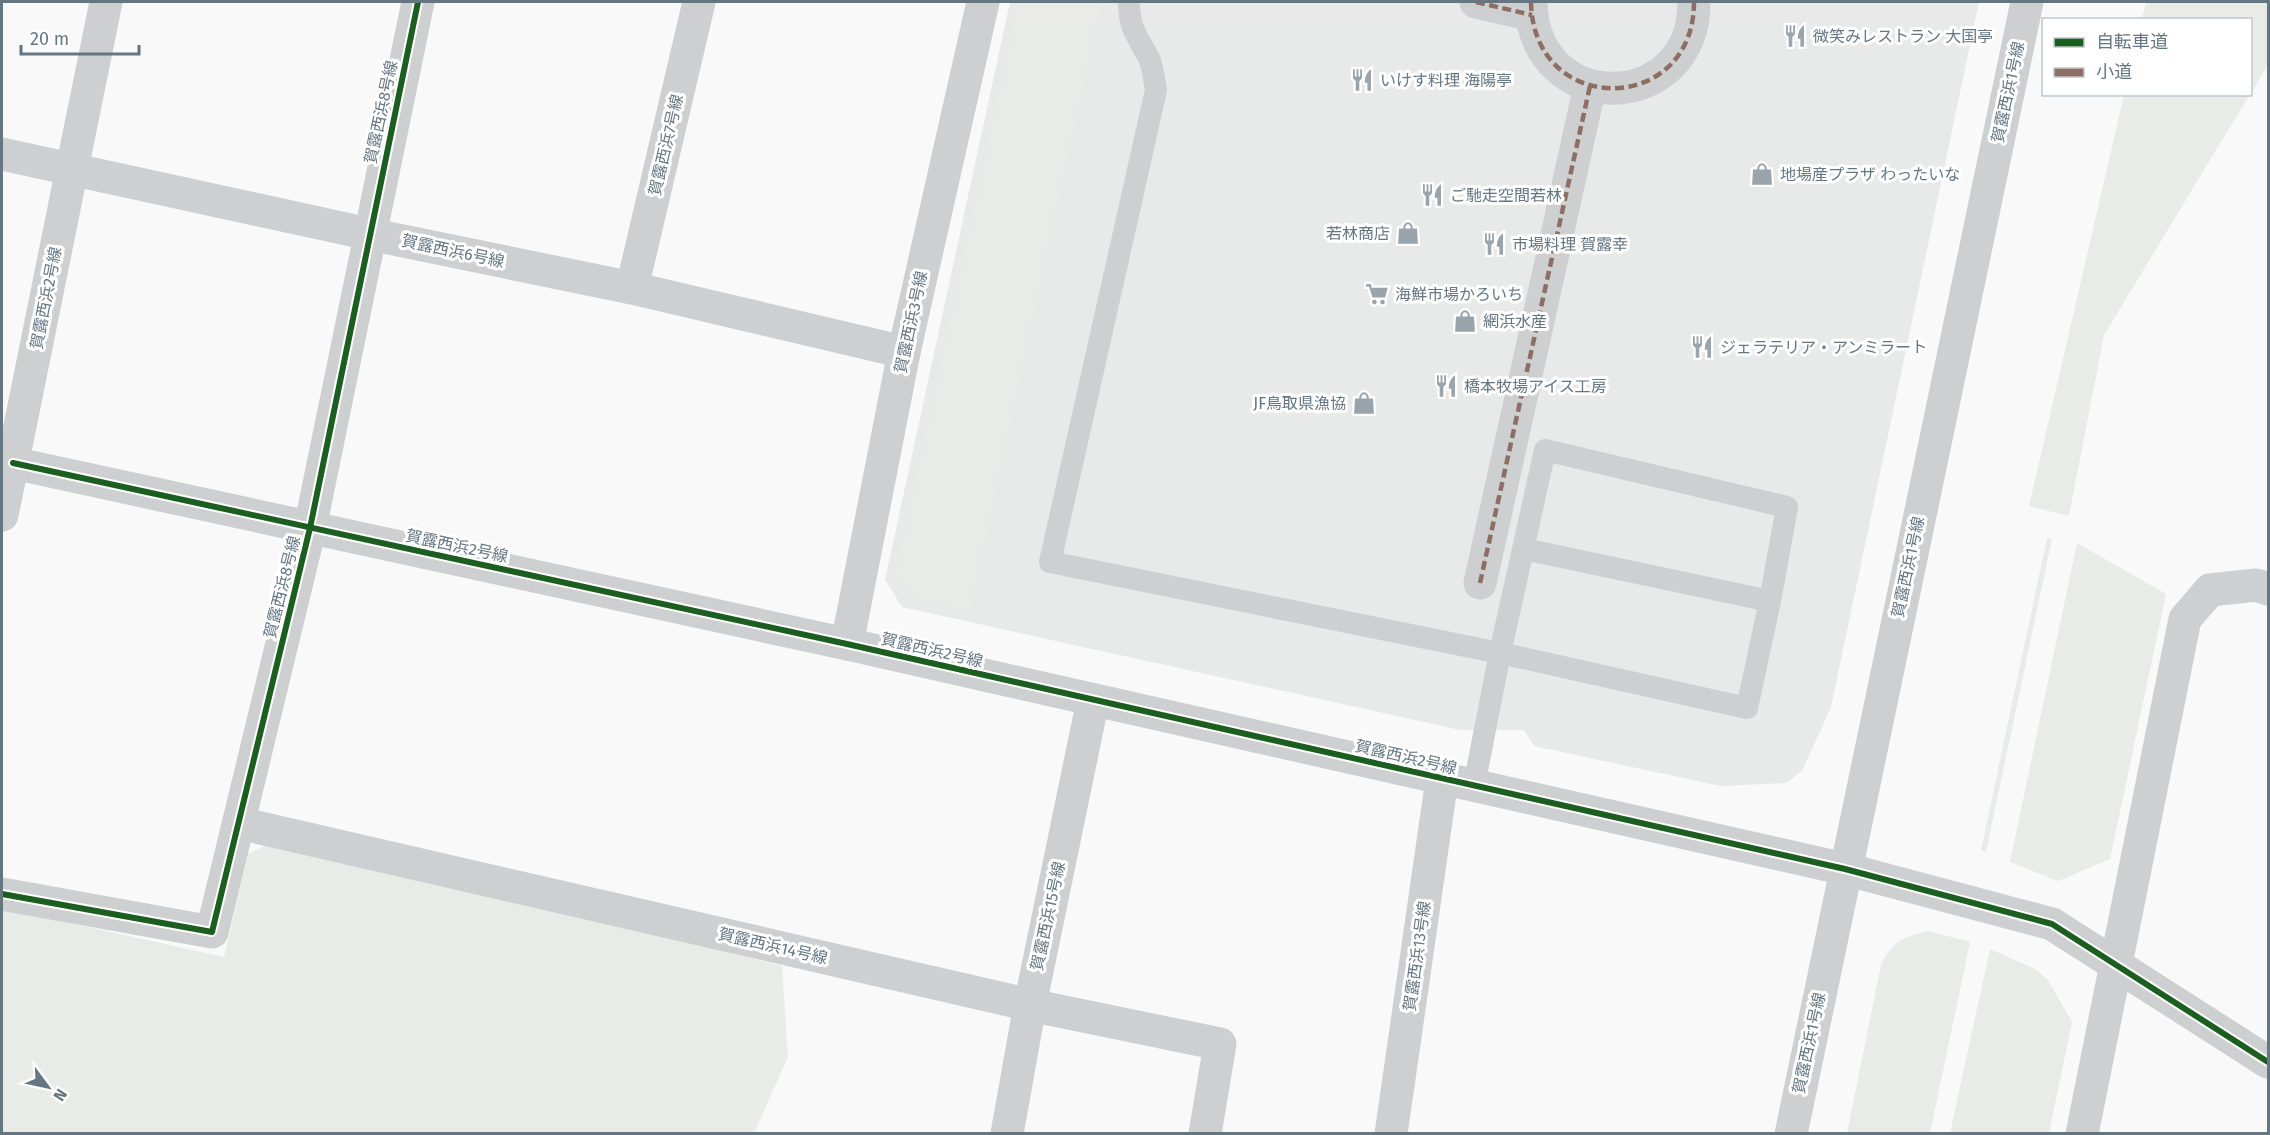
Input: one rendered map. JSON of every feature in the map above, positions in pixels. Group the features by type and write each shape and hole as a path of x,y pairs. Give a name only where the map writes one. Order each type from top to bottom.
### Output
{"street":[{"name":"賀露西浜2号線","path":"2,515 106,2"},
{"name":"賀露西浜8号線","path":"2,894 212,932 310,528 418,2"},
{"name":"賀露西浜7号線","path":"632,288 699,2"},
{"name":"賀露西浜3号線","path":"847,644 904,352 983,2"},
{"path":"1476,2 1532,8 1534,31 1546,55 1566,74 1590,86 1618,89 1645,82 1668,68 1685,46 1694,20 1694,2"},
{"name":"賀露西浜1号線","path":"1791,1134 2027,2"},
{"path":"1480,583 1590,86"},
{"name":"賀露西浜6号線","path":"2,154 369,234 632,288 904,352"},
{"name":"賀露西浜2号線","path":"13,463 847,644 1845,869 2052,924 2268,1062"},
{"path":"2082,1134 2185,619 2210,590 2256,585 2268,589"},
{"name":"賀露西浜15号線","path":"1007,1134 1030,1005 1093,700"},
{"name":"賀露西浜13号線","path":"1391,1134 1442,779"},
{"name":"賀露西浜14号線","path":"239,823 1030,1005 1220,1044 1205,1134"}],"lane":[{"path":"1129,2 1129,20 1141,47 1150,60 1156,90 1050,562 1500,653 1747,708 1787,507 1545,450 1500,653 1474,786"},
{"path":"1524,549 1770,601"}],"shaded area":[{"path":"1010,2 1979,2 1831,707 1802,771 1786,783 1721,786 1534,746 1524,730 1460,730 902,607 885,580"},
{"path":"1019,2 1100,2 969,611 917,599 896,576"},
{"path":"2146,2 2268,2 2268,64 2252,92 2252,18 2142,18"},
{"path":"2124,96 2249,96 2104,335 2069,516 2029,506"},
{"path":"2047,538 2052,539 1986,852 1981,850"},
{"path":"2077,543 2166,594 2110,859 2058,881 2010,862"},
{"path":"277,840 782,966 788,1057 754,1133 2,1134 2,908 224,957 248,854"},
{"path":"1929,931 1970,942 1930,1133 1847,1133 1881,965 1889,950 1899,941"},
{"path":"1990,949 2035,969 2048,980 2072,1022 2049,1133 1950,1133"}],"marked path":[{"path":"1476,2 1532,15"},
{"path":"1531,2 1539,40 1557,67 1583,83 1613,88 1643,83 1669,66 1687,39 1694,2"},
{"path":"1480,583 1590,86"}],"cycle path":[{"path":"2,894 212,932 310,528 418,2"},
{"path":"13,463 847,644 1845,869 2052,924 2268,1062"}],"place":[{"name":"微笑みレストラン 大国亭","path":"1795,36"},
{"name":"いけす料理 海陽亭","path":"1362,80"},
{"name":"地場産プラザ わったいな","path":"1762,174"},
{"name":"ご馳走空間若林","path":"1432,195"},
{"name":"若林商店","path":"1408,233"},
{"name":"市場料理 賀露幸","path":"1494,244"},
{"name":"海鮮市場かろいち","path":"1377,294"},
{"name":"網浜水産","path":"1465,321"},
{"name":"ジェラテリア・アンミラート","path":"1702,347"},
{"name":"橋本牧場アイス工房","path":"1446,386"},
{"name":"JF鳥取県漁協","path":"1364,403"}]}
